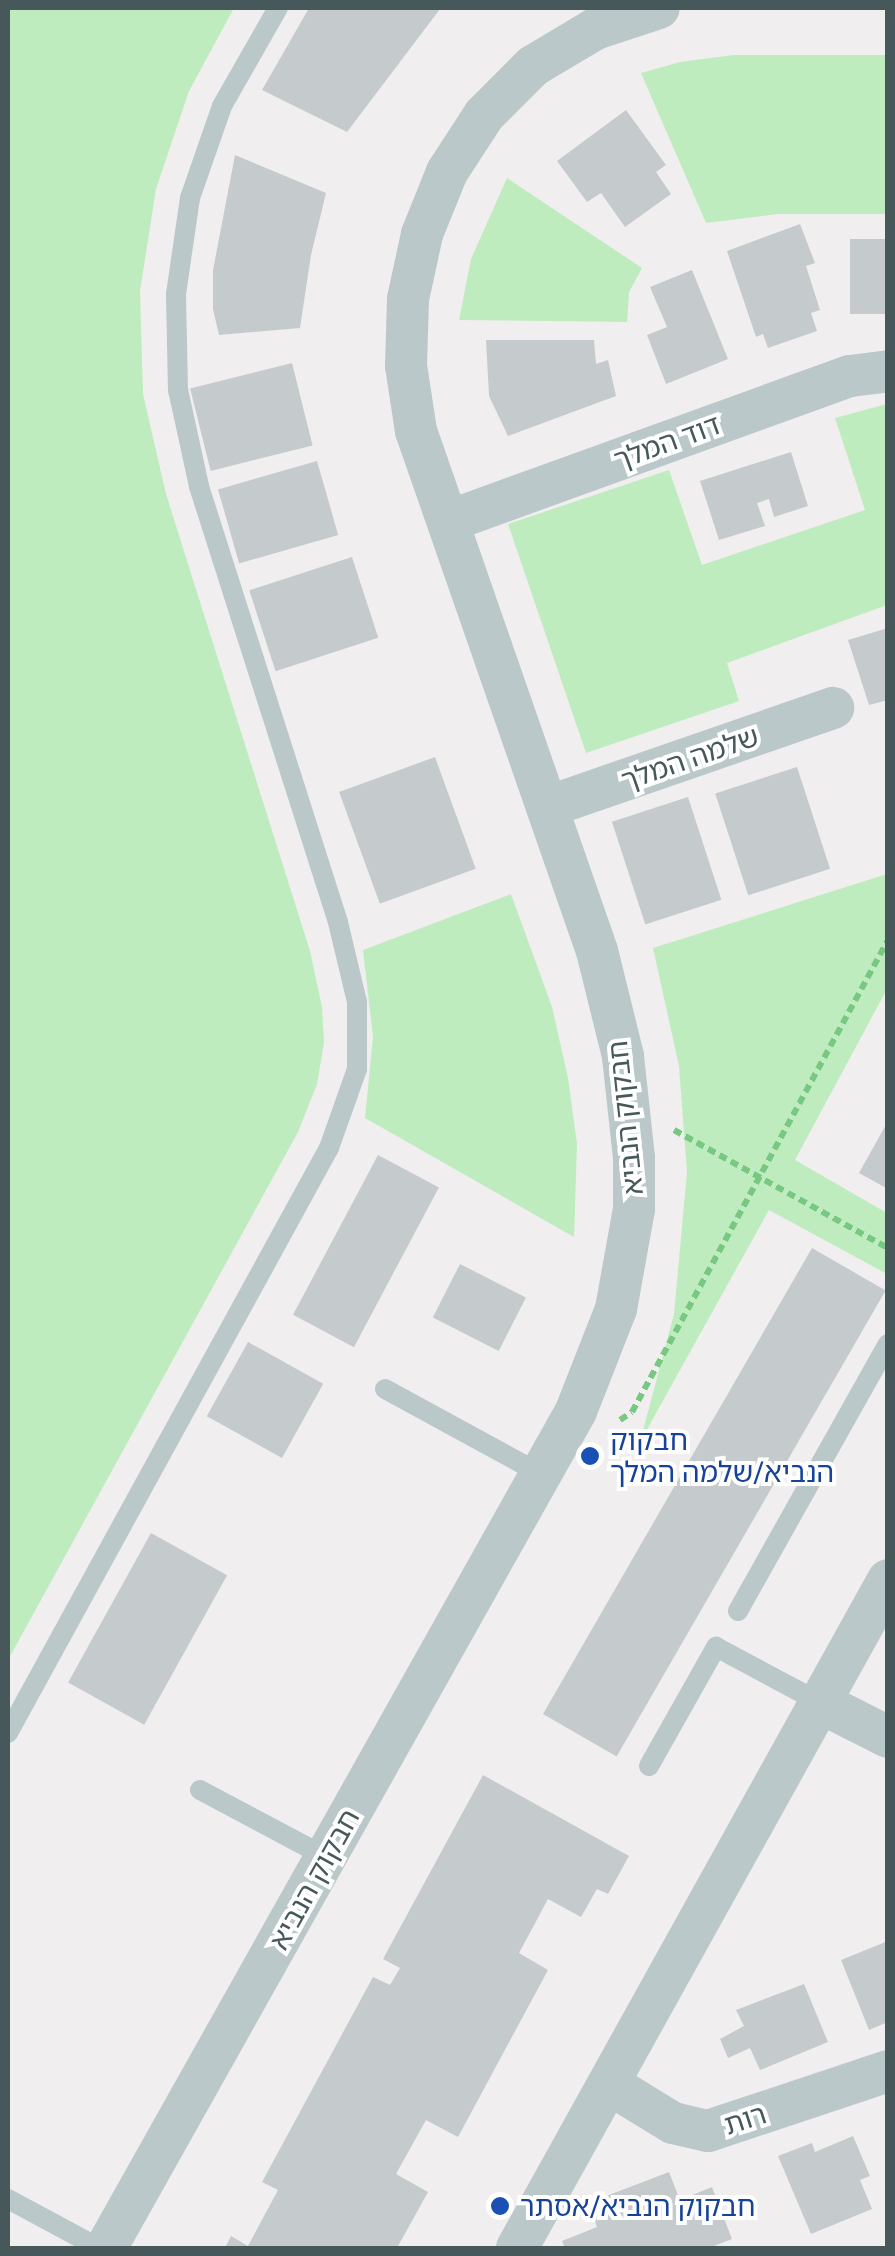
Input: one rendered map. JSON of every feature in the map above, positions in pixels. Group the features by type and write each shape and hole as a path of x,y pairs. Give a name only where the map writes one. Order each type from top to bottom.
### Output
{"street":[{"name":"חבקוק הנביא","path":"103,2248 576,1410 616,1309 634,1209 630,1105 602,969 416,431 406,366 408,299 422,234 447,172 484,115 534,66 595,29 659,8"},
{"name":"דוד המלך","path":"449,521 850,376 888,371"},
{"name":"שלמה המלך","path":"548,807 833,708"},
{"path":"517,2248 888,1580"},
{"path":"819,1702 888,1737"},
{"name":"רות","path":"609,2084 673,2122 708,2130 888,2071"}],"lane":[{"path":"8,1734 329,1148 343,1120 357,1068 357,1002 338,922 200,486 178,390 176,294 190,198 222,106 278,8"},
{"path":"738,1611 888,1344"},
{"path":"385,1389 540,1474"},
{"path":"650,1766 716,1646 819,1702"},
{"path":"200,1790 326,1857"},
{"path":"8,2198 103,2248"}],"path":[{"path":"617,1422 632,1412 888,940"},
{"path":"630,1105 888,1248"}],"green space":[{"path":"8,8 234,8 189,91 156,189 140,291 143,394 166,494 310,951 322,1007 324,1043 317,1084 298,1132 8,1660"},
{"path":"734,55 887,55 887,214 777,214 706,223 641,73 680,62"},
{"path":"507,178 642,268 629,292 627,322 459,320 471,259"},
{"path":"887,404 887,605 727,663 739,701 586,753 508,524 669,470 702,565 865,510 835,418"},
{"path":"887,874 887,989 795,1160 887,1213 887,1274 769,1210 640,1442 674,1314 687,1172 679,1066 653,948"},
{"path":"511,894 552,1007 568,1078 577,1144 574,1237 365,1118 373,1037 363,950"}],"building":[{"path":"309,8 440,9 347,132 262,90"},
{"path":"626,110 666,165 656,172 671,194 625,227 601,193 587,202 557,161"},
{"path":"235,155 326,193 311,255 300,328 219,335 213,309 213,270"},
{"path":"800,224 815,263 806,266 820,310 811,313 817,331 768,348 763,334 756,337 727,251"},
{"path":"850,239 888,239 888,314 850,314"},
{"path":"692,270 728,359 666,384 647,335 667,327 650,287"},
{"path":"486,340 594,340 596,364 608,360 616,396 508,436 489,396"},
{"path":"292,363 313,445 211,471 190,388"},
{"path":"791,452 808,506 774,517 769,499 757,503 765,526 719,540 700,481"},
{"path":"317,461 338,535 239,563 218,489"},
{"path":"352,557 378,638 276,671 249,590"},
{"path":"888,628 888,700 869,705 848,640"},
{"path":"435,757 476,869 380,904 339,792"},
{"path":"797,767 830,869 748,895 715,794"},
{"path":"688,797 721,900 645,924 612,822"},
{"path":"888,1121 888,1189 859,1173"},
{"path":"378,1155 439,1187 354,1347 293,1315"},
{"path":"812,1248 886,1290 617,1756 543,1714"},
{"path":"460,1264 526,1298 499,1351 433,1317"},
{"path":"248,1342 323,1384 282,1458 207,1416"},
{"path":"151,1533 227,1575 144,1725 68,1683"},
{"path":"483,1775 629,1856 608,1894 597,1889 581,1917 548,1899 519,1953 548,1970 458,2137 426,2120 396,2174 428,2192 397,2248 225,2248 231,2236 248,2246 278,2190 262,2182 373,1977 390,1985 400,1968 383,1959"},
{"path":"888,1941 888,2022 869,2030 841,1960"},
{"path":"804,1984 828,2042 760,2070 750,2048 728,2058 720,2039 744,2026 736,2010"},
{"path":"853,2136 870,2176 860,2180 872,2209 811,2234 778,2156 812,2143 815,2152"},
{"path":"669,2172 680,2200 712,2187 732,2239 709,2248 565,2248 562,2241 597,2227 588,2203"}],"place":[{"name":"חבקוק הנביא/שלמה המלך","path":"590,1456"},
{"name":"חבקוק הנביא/אסתר","path":"500,2206"}]}
